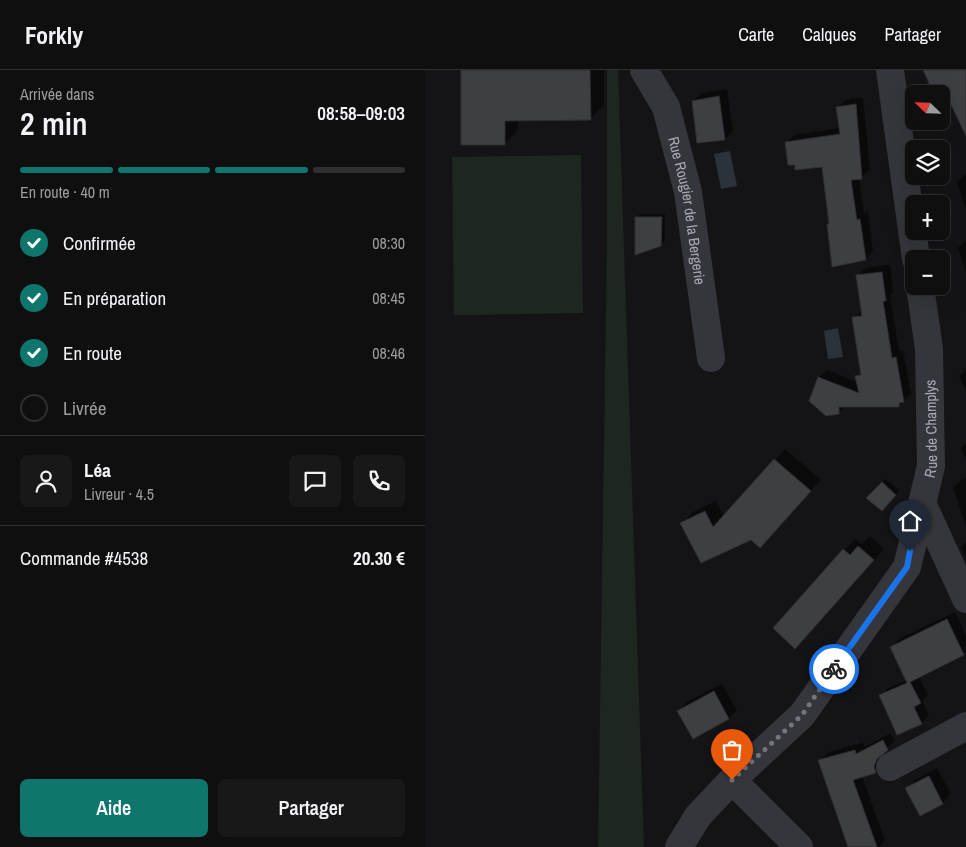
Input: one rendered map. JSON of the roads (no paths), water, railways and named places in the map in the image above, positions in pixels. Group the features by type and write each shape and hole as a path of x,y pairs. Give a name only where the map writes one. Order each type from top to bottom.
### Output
{"street":[{"name":"Rue Rougier de la Bergerie","path":"644,70 666,108 688,192 711,358"},
{"path":"890,70 915,250"},
{"name":"Rue de Champlys","path":"679,847 698,816 732,780 802,715 907,567 931,466 929,349 921,295"},
{"path":"922,503 966,599"},
{"path":"890,767 966,726"},
{"path":"732,780 799,847"}]}
